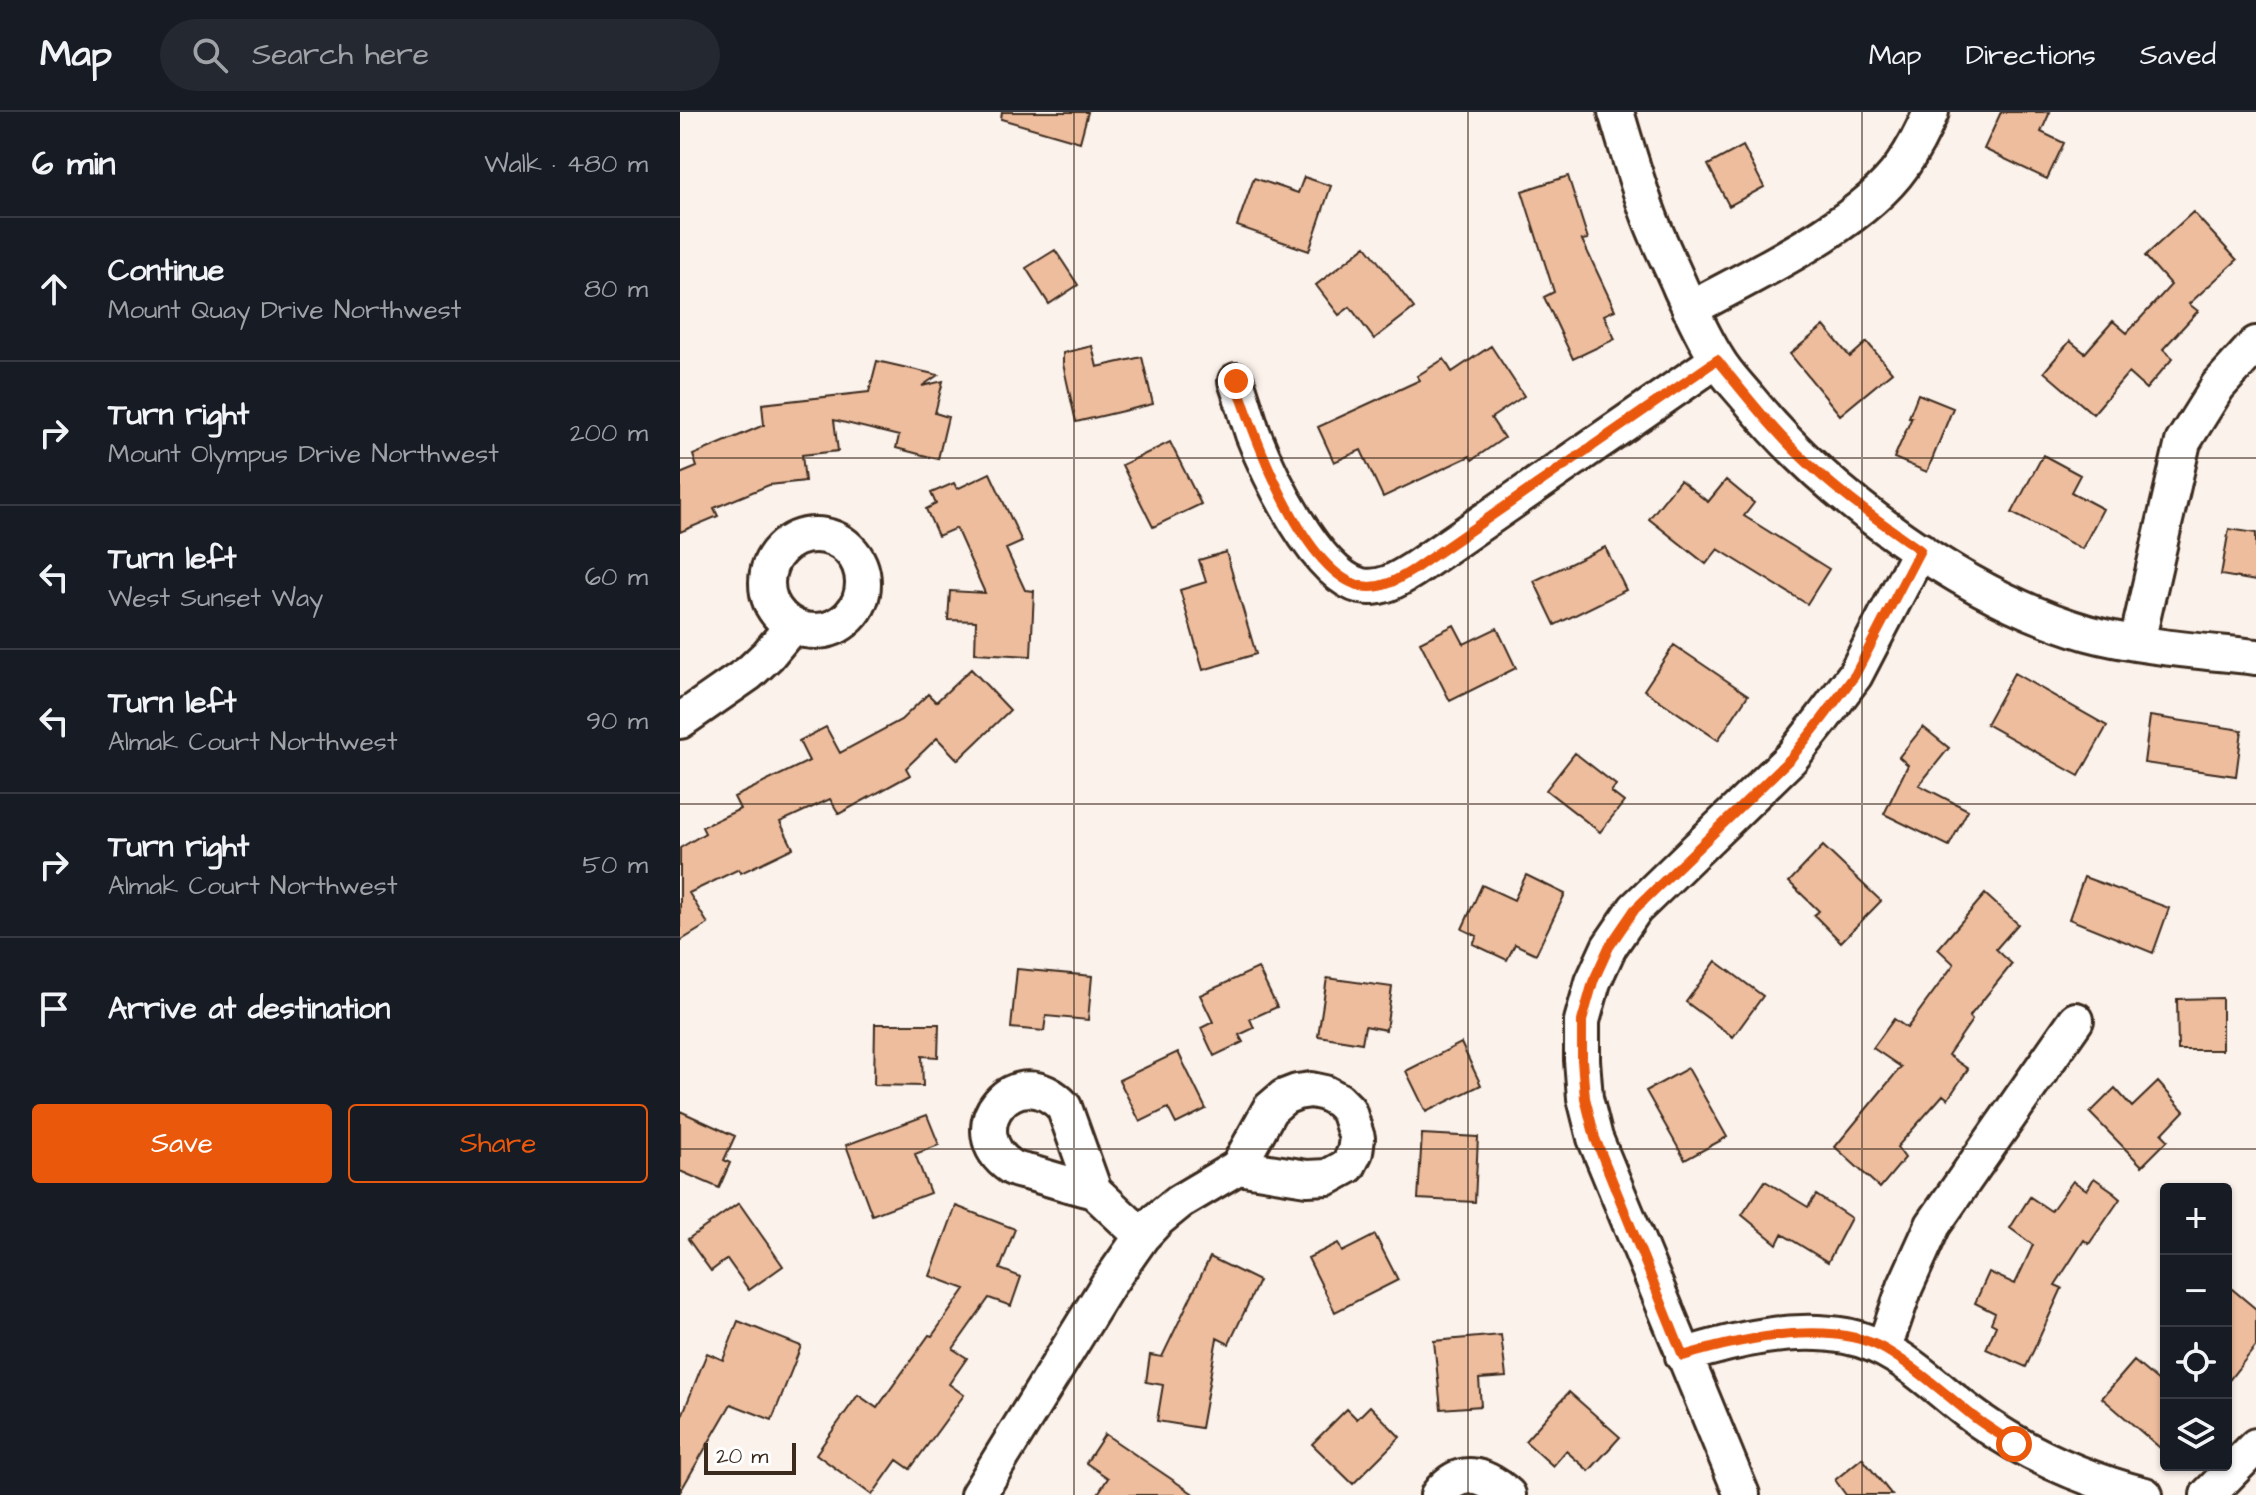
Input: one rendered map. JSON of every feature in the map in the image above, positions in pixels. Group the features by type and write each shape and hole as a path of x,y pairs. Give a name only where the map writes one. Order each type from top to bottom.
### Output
{"street":[{"path":"1616,112 1655,231 1717,360 1767,422 1812,467 1866,512 1920,550 1980,588 2034,614 2089,633 2256,657"},
{"path":"1690,309 1814,241 1860,207 1901,168 1931,112"},
{"path":"2137,642 2183,442 2218,386 2256,344"},
{"path":"1236,381 1253,434 1276,484 1317,552 1331,568 1347,579 1360,586 1377,587 1391,584 1413,570 1717,360"},
{"path":"1742,1495 1595,1138 1585,1098 1582,1021 1593,982 1609,947 1635,909 1791,758 1855,675 1920,550"},
{"path":"680,721 749,673 792,626"},
{"path":"1884,1348 1905,1287 1933,1225 2076,1020"},
{"path":"978,1495 1107,1286 1142,1236 1179,1202 1238,1167"},
{"path":"1094,1191 1142,1236"},
{"path":"1683,1356 1715,1346 1778,1334 1847,1336 1884,1348 2014,1444 2103,1484 2145,1495"},
{"path":"2208,1495 2256,1446"},
{"path":"1438,1495 1448,1482 1465,1476 1480,1477 1508,1495"}],"building":[{"path":"1002,112 1088,112 1080,142 1001,119"},
{"path":"2001,112 2050,112 2041,132 2064,143 2047,179 1984,149"},
{"path":"1743,146 1764,187 1729,206 1708,165"},
{"path":"1568,176 1588,239 1582,240 1615,310 1604,315 1615,339 1573,359 1544,297 1554,292 1522,191"},
{"path":"1304,177 1331,186 1309,251 1237,226 1254,178 1298,193"},
{"path":"2193,212 2237,260 2189,304 2198,311 2163,349 2173,358 2146,389 2128,373 2093,414 2044,372 2070,341 2085,353 2113,321 2127,333 2171,285 2145,256"},
{"path":"1366,246 1414,308 1374,339 1350,307 1339,315 1316,285"},
{"path":"1055,250 1078,285 1049,304 1026,268"},
{"path":"1824,326 1850,357 1867,342 1892,372 1840,415 1790,354"},
{"path":"1092,346 1097,367 1142,357 1153,404 1076,422 1063,353"},
{"path":"1491,346 1524,396 1491,418 1504,438 1472,460 1470,456 1383,497 1361,450 1334,462 1318,427 1420,380 1417,376 1444,359 1452,372"},
{"path":"877,361 938,375 922,386 943,381 935,413 948,417 938,459 896,448 899,436 834,420 838,451 802,455 805,481 769,485 714,508 718,516 680,532 680,474 697,467 693,455 764,425 762,404 869,392"},
{"path":"1918,394 1953,408 1927,472 1894,458 1912,417 1909,417"},
{"path":"1170,442 1201,504 1153,527 1122,465"},
{"path":"2043,455 2080,475 2071,492 2103,509 2082,549 2012,513"},
{"path":"990,473 1022,542 1006,549 1025,590 1034,591 1031,656 975,653 976,621 948,620 950,591 985,593 956,528 938,536 926,509 936,504 931,493 954,483 957,489"},
{"path":"1680,480 1708,502 1726,480 1754,503 1744,516 1829,569 1807,604 1718,549 1706,564 1649,519"},
{"path":"2229,529 2256,533 2256,581 2221,575"},
{"path":"1605,547 1626,590 1555,625 1534,581"},
{"path":"1226,552 1256,654 1203,670 1180,590 1206,582 1199,560"},
{"path":"1454,625 1464,644 1497,628 1516,668 1450,701 1420,642"},
{"path":"1674,645 1748,695 1718,740 1644,690"},
{"path":"971,669 1010,710 958,760 937,738 906,768 910,775 839,814 830,799 780,822 793,848 689,893 708,924 680,941 680,848 705,833 702,827 740,809 734,797 809,761 799,741 826,727 840,753 901,720 928,694 936,702"},
{"path":"2014,673 2107,726 2079,776 1986,724"},
{"path":"2150,716 2242,730 2236,776 2144,763"},
{"path":"1923,727 1949,748 1919,785 1968,810 1949,846 1884,814 1908,765 1899,757"},
{"path":"1575,753 1616,785 1611,792 1624,802 1600,832 1546,790"},
{"path":"1823,846 1881,901 1841,942 1814,915 1819,911 1789,882"},
{"path":"1526,875 1565,894 1536,954 1515,944 1507,960 1473,944 1477,936 1462,929 1482,885 1514,900"},
{"path":"2084,877 2169,908 2153,953 2069,919"},
{"path":"1985,894 2018,924 1996,949 2012,964 1969,1017 1972,1020 1948,1055 1968,1069 1948,1099 1943,1095 1897,1147 1905,1158 1880,1188 1835,1147 1901,1067 1873,1048 1894,1019 1907,1028 1954,964 1938,949"},
{"path":"1716,961 1763,996 1733,1037 1686,1002"},
{"path":"1258,968 1277,1007 1250,1019 1254,1028 1239,1035 1243,1042 1214,1056 1201,1028 1213,1022 1200,995"},
{"path":"1017,969 1092,976 1088,1020 1046,1016 1044,1031 1011,1028"},
{"path":"1327,978 1392,987 1386,1030 1365,1026 1362,1043 1318,1036"},
{"path":"2222,998 2222,1050 2178,1050 2177,999"},
{"path":"875,1024 939,1024 938,1057 922,1056 923,1086 874,1085"},
{"path":"1461,1043 1481,1085 1426,1112 1406,1071"},
{"path":"1178,1052 1206,1109 1176,1124 1168,1108 1140,1122 1119,1080"},
{"path":"1688,1068 1727,1137 1685,1160 1646,1091"},
{"path":"2158,1082 2184,1111 2162,1134 2168,1140 2142,1166 2090,1113 2115,1088 2132,1107"},
{"path":"680,1111 735,1136 724,1160 730,1163 719,1188 680,1171"},
{"path":"927,1115 939,1145 915,1154 930,1193 872,1215 846,1145"},
{"path":"1422,1134 1478,1137 1475,1202 1418,1199"},
{"path":"2094,1178 2120,1199 2089,1244 2084,1240 2055,1285 2062,1288 2026,1367 1986,1349 1996,1326 1991,1323 1995,1313 1975,1303 1989,1272 2015,1284 2033,1245 2010,1228 2030,1197 2051,1211 2073,1181 2087,1190"},
{"path":"1765,1181 1808,1207 1816,1195 1851,1218 1828,1262 1782,1234 1777,1244 1742,1215"},
{"path":"739,1203 783,1266 749,1290 727,1259 711,1271 688,1239"},
{"path":"956,1206 1015,1229 1000,1269 1021,1277 1011,1306 989,1298 953,1349 967,1358 949,1384 964,1395 910,1469 897,1460 872,1495 816,1454 858,1395 877,1408 965,1289 930,1276"},
{"path":"1375,1235 1398,1280 1335,1312 1308,1258 1338,1243 1342,1252"},
{"path":"1210,1257 1259,1281 1229,1344 1217,1338 1201,1428 1157,1421 1163,1385 1146,1382 1150,1355 1162,1357"},
{"path":"2232,1289 2256,1309 2256,1346 2232,1376"},
{"path":"738,1321 801,1346 772,1420 731,1404 680,1492 680,1421 707,1353 723,1360"},
{"path":"1501,1335 1506,1377 1479,1379 1481,1406 1441,1409 1434,1341"},
{"path":"2134,1361 2160,1383 2160,1448 2102,1398"},
{"path":"1569,1392 1620,1437 1589,1471 1566,1451 1553,1466 1525,1441"},
{"path":"1370,1406 1400,1437 1353,1484 1312,1444 1347,1409 1357,1419"},
{"path":"1105,1434 1195,1495 1097,1495 1108,1478 1086,1463"},
{"path":"1862,1458 1892,1495 1846,1495 1835,1480"}],"route":[{"path":"1236,381 1253,434 1280,494 1317,552 1331,568 1360,586 1391,584 1717,360 1767,422 1812,467 1866,512 1920,550 1855,675 1822,719 1791,758 1635,909 1609,947 1593,982 1582,1021 1585,1098 1595,1138 1683,1356 1715,1346 1778,1334 1847,1336 1884,1348 2014,1444"}]}
